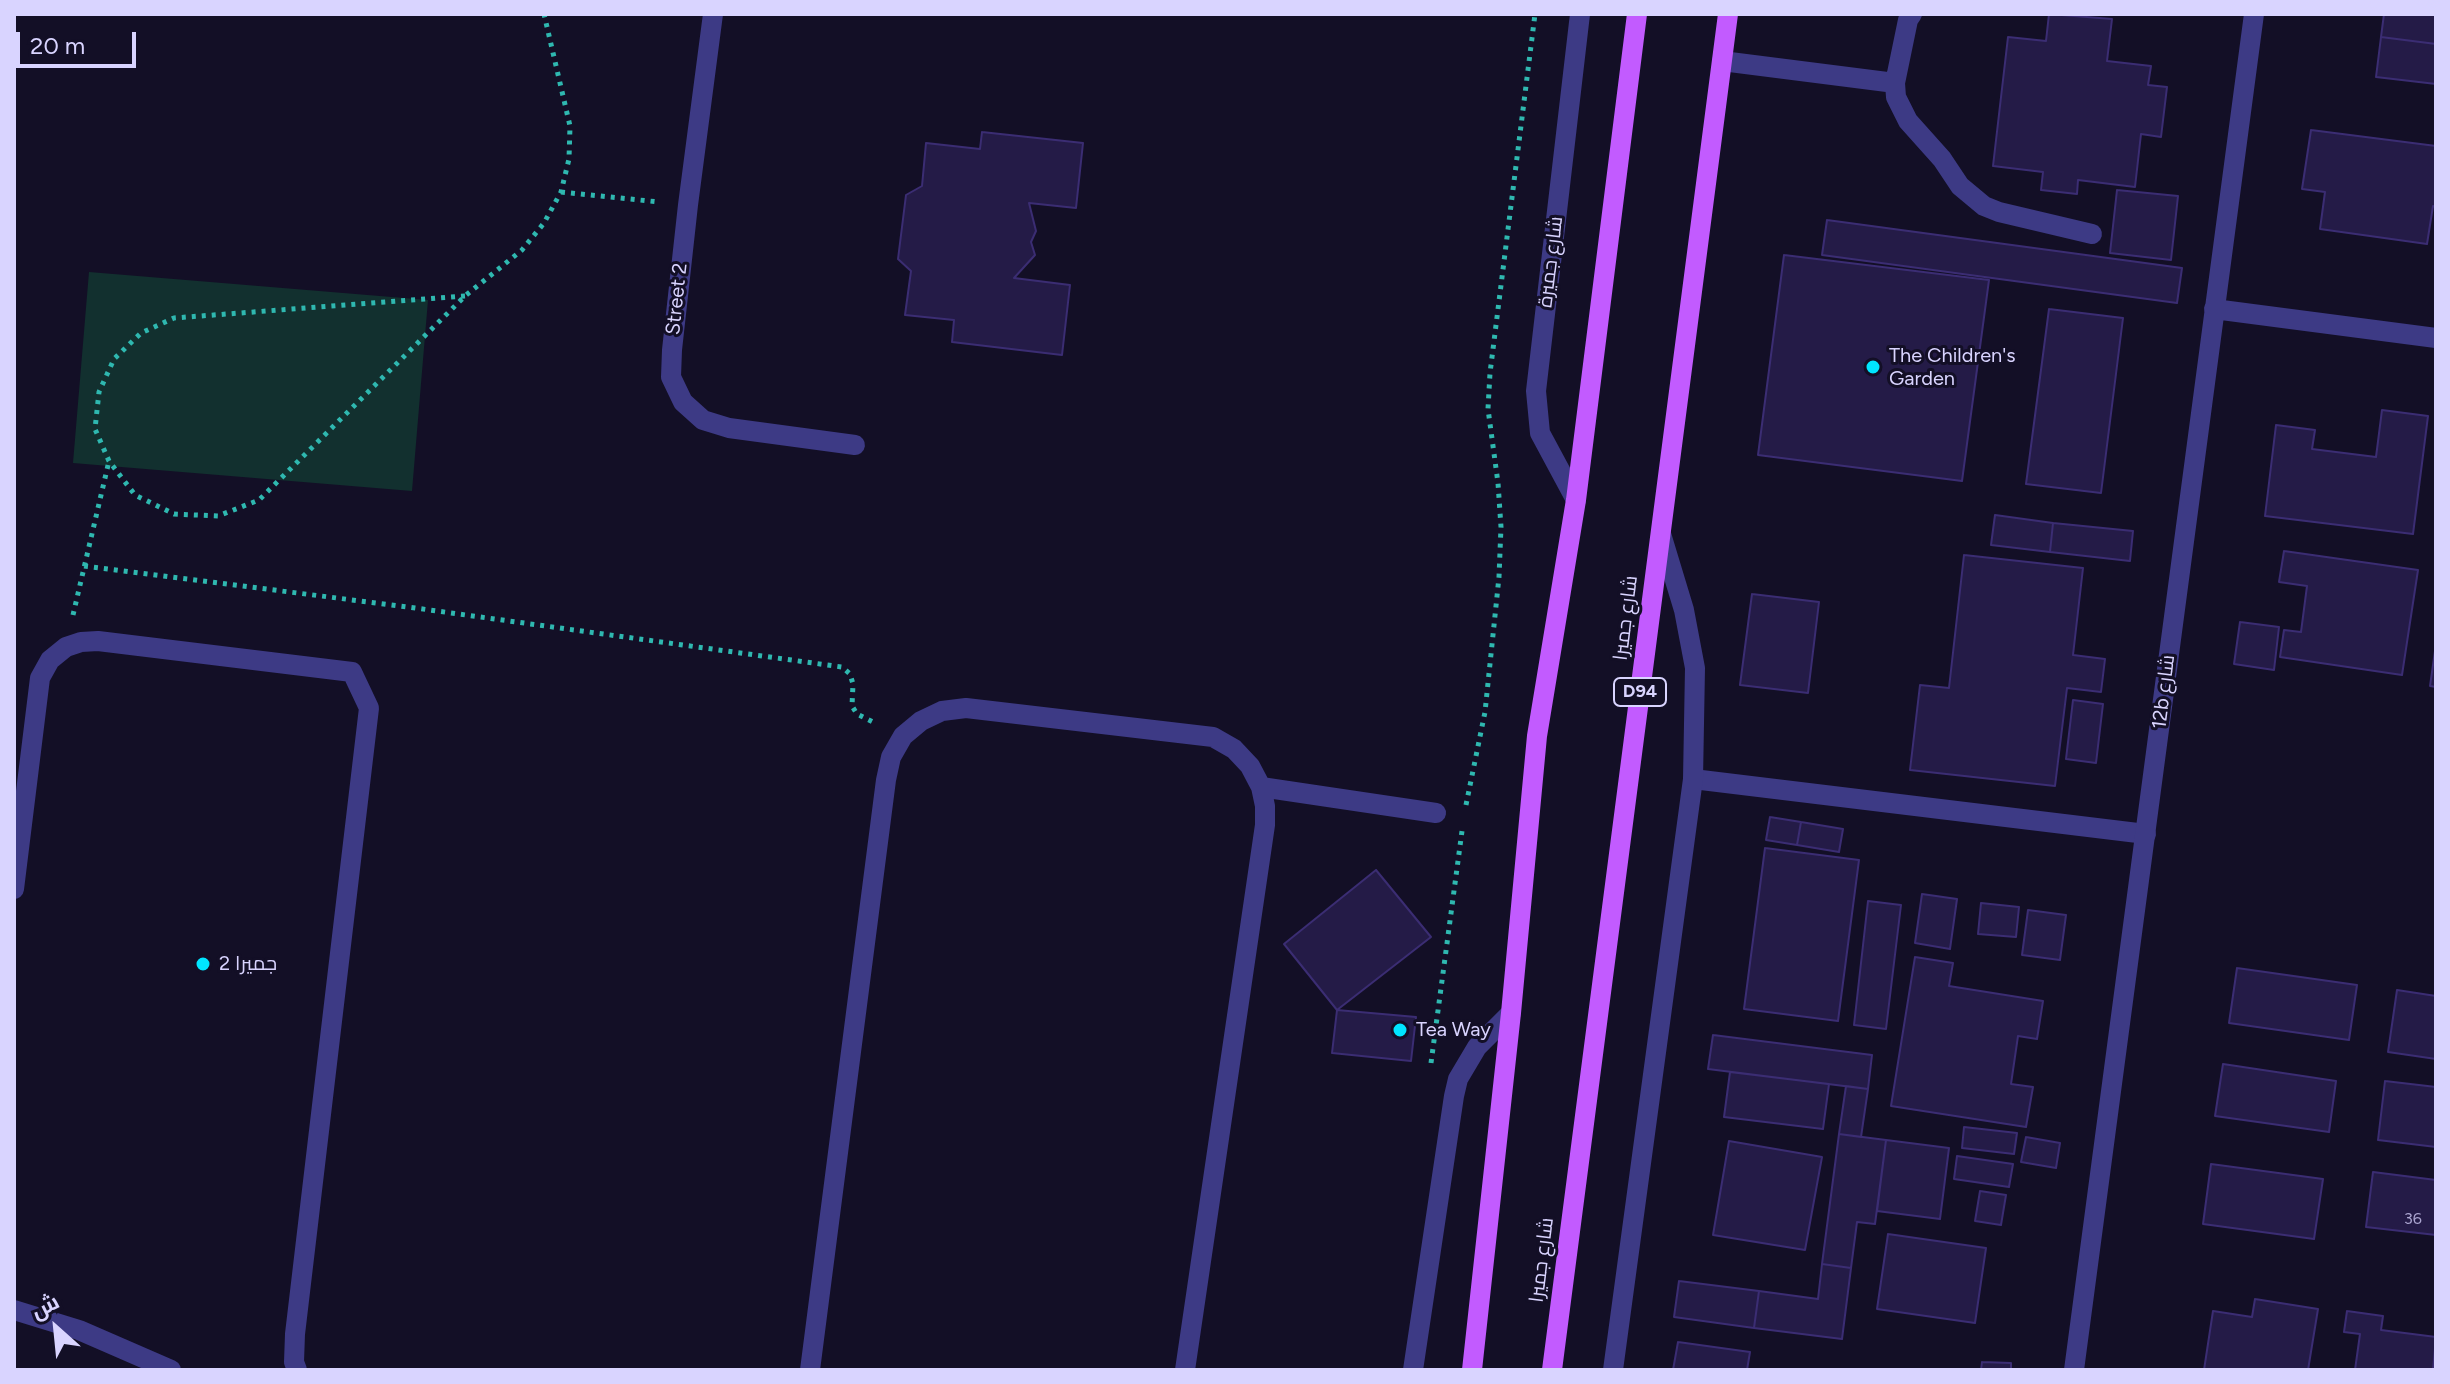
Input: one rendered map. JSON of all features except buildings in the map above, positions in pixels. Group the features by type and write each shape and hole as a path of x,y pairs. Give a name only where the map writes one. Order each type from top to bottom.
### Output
{"main road":[{"path":"1472,1370 1537,736 1576,500 1637,14"},
{"name":"شارع جميرا","path":"1552,1370 1728,14"}],"street":[{"name":"Street 2","path":"713,14 688,205 671,377 683,402 703,420 729,428 855,445"},
{"name":"شارع جميرة","path":"1576,500 1540,433 1536,391 1580,14"},
{"path":"1912,14 1908,20 1895,83 1896,97 1908,121 1942,159 1960,186 1971,197 1999,212 2092,234"},
{"name":"12b شارع","path":"2074,1370 2254,14"},
{"path":"1722,61 1895,83"},
{"path":"2214,309 2436,338"},
{"path":"1613,1370 1693,779 1695,668 1684,610 1661,534"},
{"path":"14,889 40,678 50,660 66,647 98,641 352,672 369,708 295,1334 294,1362 297,1370"},
{"path":"810,1370 891,757 903,736 921,721 942,711 966,708 1213,737 1234,749 1250,766 1261,787 1265,825 1185,1370"},
{"path":"1693,779 2146,834"},
{"path":"1261,787 1436,813"},
{"path":"1413,1370 1456,1087 1466,1062 1477,1047 1511,1013"},
{"path":"14,1310 79,1330 169,1368"}],"path":[{"path":"465,296 174,318 141,333 114,359 99,392 95,429 109,461 135,495 174,514 218,516 259,500 465,296 522,250 544,223 561,192 569,159 570,126 544,14"},
{"path":"1429,1077 1464,816 1485,712 1497,592 1501,527 1488,409 1535,14"},
{"path":"561,192 688,205"},
{"path":"66,647 109,461"},
{"path":"84,566 842,667 850,674 853,684 850,696 857,714 903,736"}],"green space":[{"path":"89,272 428,300 412,491 73,463"}],"place":[{"name":"The Children's Garden","path":"1873,367"},
{"name":"جميرا 2","path":"203,964"},
{"name":"Tea Way","path":"1400,1030"}]}
